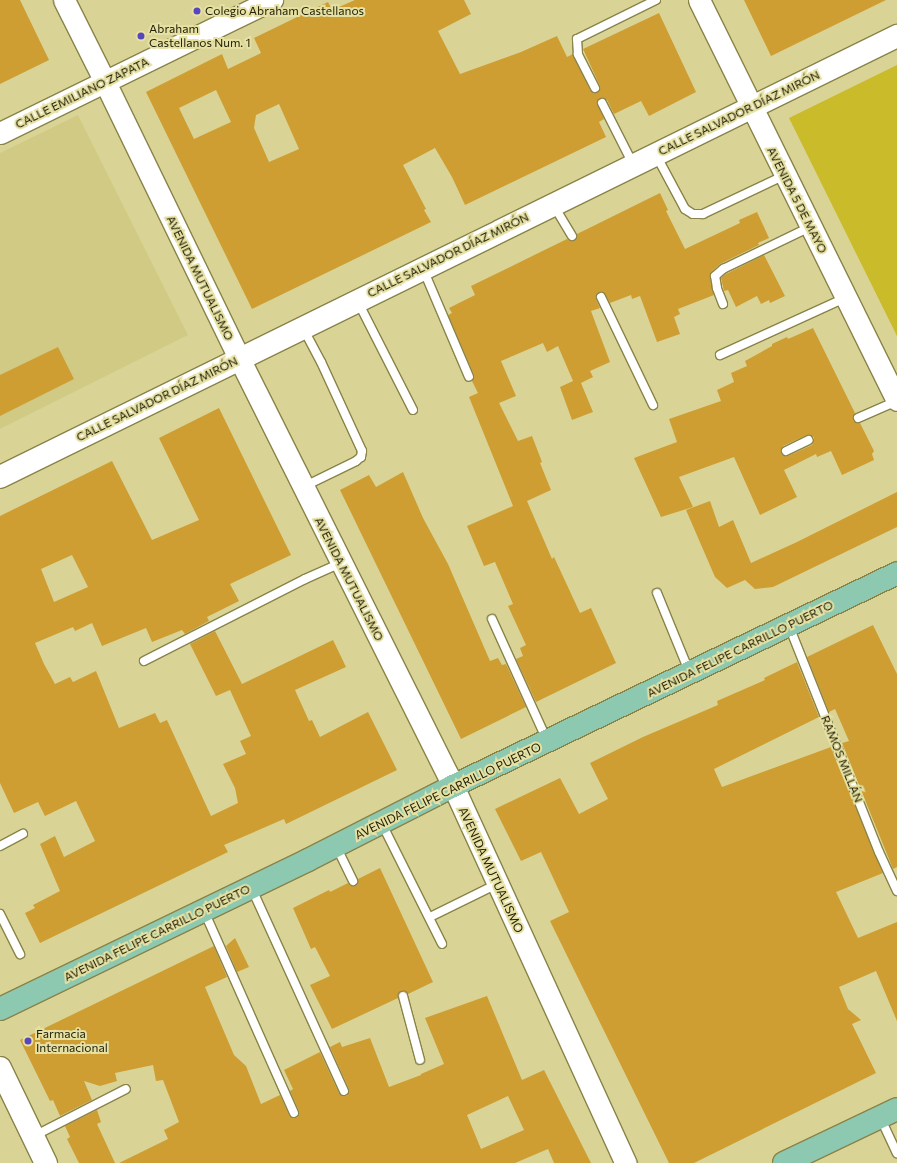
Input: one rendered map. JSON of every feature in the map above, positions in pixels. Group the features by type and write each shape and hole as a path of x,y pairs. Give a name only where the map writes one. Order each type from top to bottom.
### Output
{"main road":[{"name":"CALLE SALVADOR DÍAZ MIRÓN","path":"0,477 750,106 897,36"},
{"name":"AVENIDA FELIPE CARRILLO PUERTO","path":"0,1010 336,846 453,786 548,742 897,573"},
{"path":"0,1068 46,1163"},
{"path":"793,1161 889,1113"}],"street":[{"name":"AVENIDA MUTUALISMO","path":"64,0 238,358 453,786 626,1163"},
{"name":"CALLE EMILIANO ZAPATA","path":"0,133 272,0"},
{"name":"AVENIDA 5 DE MAYO","path":"699,0 750,106 897,400"}],"lane":[{"path":"595,88 578,54 577,39 656,0"},
{"path":"602,103 633,164"},
{"path":"655,154 685,209 693,214 703,214 785,175"},
{"path":"553,204 572,236"},
{"path":"723,304 717,288 715,276 723,269 811,227"},
{"path":"422,268 469,377"},
{"path":"720,355 846,297"},
{"path":"601,298 653,405"},
{"path":"357,300 413,410"},
{"path":"302,327 321,362 362,451 361,457 356,461 303,488"},
{"path":"858,418 897,400"},
{"path":"786,451 809,440"},
{"path":"144,661 341,563"},
{"path":"657,593 690,673"},
{"path":"492,619 548,742"},
{"name":"RAMOS MILLÁN","path":"789,626 879,852 897,891"},
{"path":"382,823 430,917 442,944"},
{"path":"0,846 23,834"},
{"path":"336,846 353,881"},
{"path":"430,917 497,883"},
{"path":"251,887 344,1091"},
{"path":"204,910 294,1113"},
{"path":"0,914 20,954"},
{"path":"403,996 420,1060"},
{"path":"33,1137 126,1089"},
{"path":"889,1113 897,1153"}],"shaded area":[{"path":"897,65 897,336 789,118"},
{"path":"78,115 188,335 0,429 0,153"}],"building":[{"path":"0,0 20,0 49,60 0,84"},
{"path":"355,0 464,0 471,14 438,31 460,74 521,52 557,36 567,57 573,54 590,90 595,93 600,91 600,86 583,49 659,13 696,92 649,116 641,101 614,114 607,100 600,98 597,103 604,119 599,122 606,137 465,205 452,177 435,148 403,165 426,209 424,210 431,222 252,309 146,92 222,54 228,69 261,53 254,38 328,2 332,10","holes":["216,90 231,122 194,139 179,108","279,104 299,149 269,162 254,128 256,115"]},
{"path":"744,0 886,0 771,56"},
{"path":"660,193 668,210 666,211 685,249 740,223 739,220 757,212 769,238 758,243 759,245 720,264 711,272 710,277 714,295 678,309 680,314 674,317 680,334 657,342 640,296 632,299 631,295 610,303 604,293 601,292 597,294 596,299 600,308 591,311 610,362 590,371 593,377 581,383 593,412 572,420 560,387 573,381 558,346 547,352 543,343 501,361 516,396 499,403 518,441 532,436 542,462 540,463 551,490 527,501 552,559 554,557 580,613 591,608 616,663 536,702 516,659 523,656 520,648 526,645 508,606 513,604 495,562 484,566 467,526 513,506 469,397 478,393 472,381 474,375 448,315 452,313 449,308 475,295 471,286 567,239 574,241 577,238 577,234"},
{"path":"764,255 785,296 770,303 769,300 761,304 757,296 736,307 728,290 724,291 721,278"},
{"path":"813,328 855,413 853,421 860,423 874,451 872,454 874,460 842,475 831,451 817,457 816,454 784,470 797,497 760,515 734,457 679,477 693,507 661,517 634,458 677,442 669,419 721,401 717,390 734,382 731,373 747,366 745,361 772,346 772,344 787,337 788,339","holes":["807,435 814,437 812,445 788,456 781,454 783,446"]},
{"path":"58,347 74,379 0,416 0,375"},
{"path":"219,408 291,555 230,584 239,601 207,617 209,621 185,634 182,630 152,642 146,628 102,646 92,623 75,631 73,627 35,643 55,684 70,677 73,682 96,671 119,728 155,713 160,723 167,720 211,816 238,803 235,788 223,764 246,754 240,741 251,736 230,690 216,696 190,644 215,631 242,684 333,640 346,667 295,690 309,721 312,720 320,737 368,712 397,770 286,824 284,819 224,845 228,852 40,943 25,913 35,908 33,905 60,891 40,844 55,836 64,857 95,841 76,801 45,816 38,802 14,813 0,783 0,516 112,461 152,540 199,520 159,438","holes":["72,555 88,587 54,602 41,569"]},
{"path":"403,472 423,518 448,564 490,661 498,658 502,665 506,664 526,707 461,739 340,490 369,475 376,487"},
{"path":"897,492 897,527 773,587 755,589 745,580 727,588 715,577 686,510 710,501 719,527 733,520 751,563 797,542"},
{"path":"873,625 897,674 897,867 893,869 842,743 849,741 835,709 829,712 807,657"},
{"path":"797,662 819,717 714,769 722,787 831,747 883,873 836,892 858,938 897,922 897,1021 876,971 839,987 848,1009 861,1020 852,1024 876,1073 694,1163 669,1163 550,921 569,912 541,852 521,861 495,809 560,778 579,814 608,799 590,763 643,737 718,705 717,701 765,680 764,678"},
{"path":"380,868 433,982 408,994 401,991 398,994 398,998 332,1029 310,985 330,976 315,947 311,949 293,908 329,890 330,892 348,883 350,886 355,886 358,884 358,879"},
{"path":"235,938 249,967 237,972 226,946"},
{"path":"214,946 227,977 205,987 234,1055 246,1066 261,1104 280,1095 290,1117 294,1118 298,1117 299,1111 290,1091 293,1089 284,1070 320,1052 339,1093 343,1096 347,1096 349,1089 330,1047 340,1042 342,1047 370,1038 389,1087 421,1075 444,1064 425,1018 487,996 522,1080 544,1070 591,1163 554,1163 548,1149 515,1163 119,1163 168,1139 164,1130 179,1122 163,1080 156,1081 153,1065 115,1073 117,1081 100,1086 84,1081 92,1100 60,1116 53,1100 50,1101 20,1040","holes":["508,1096 524,1130 481,1149 467,1115"]},
{"path":"97,1110 101,1122 97,1124 115,1163 79,1163 67,1139 70,1137 65,1126"}],"place":[{"name":"Colegio Abraham Castellanos","path":"197,11"},
{"name":"Abraham Castellanos Num. 1","path":"141,36"},
{"name":"Farmacia Internacional","path":"28,1041"}]}
